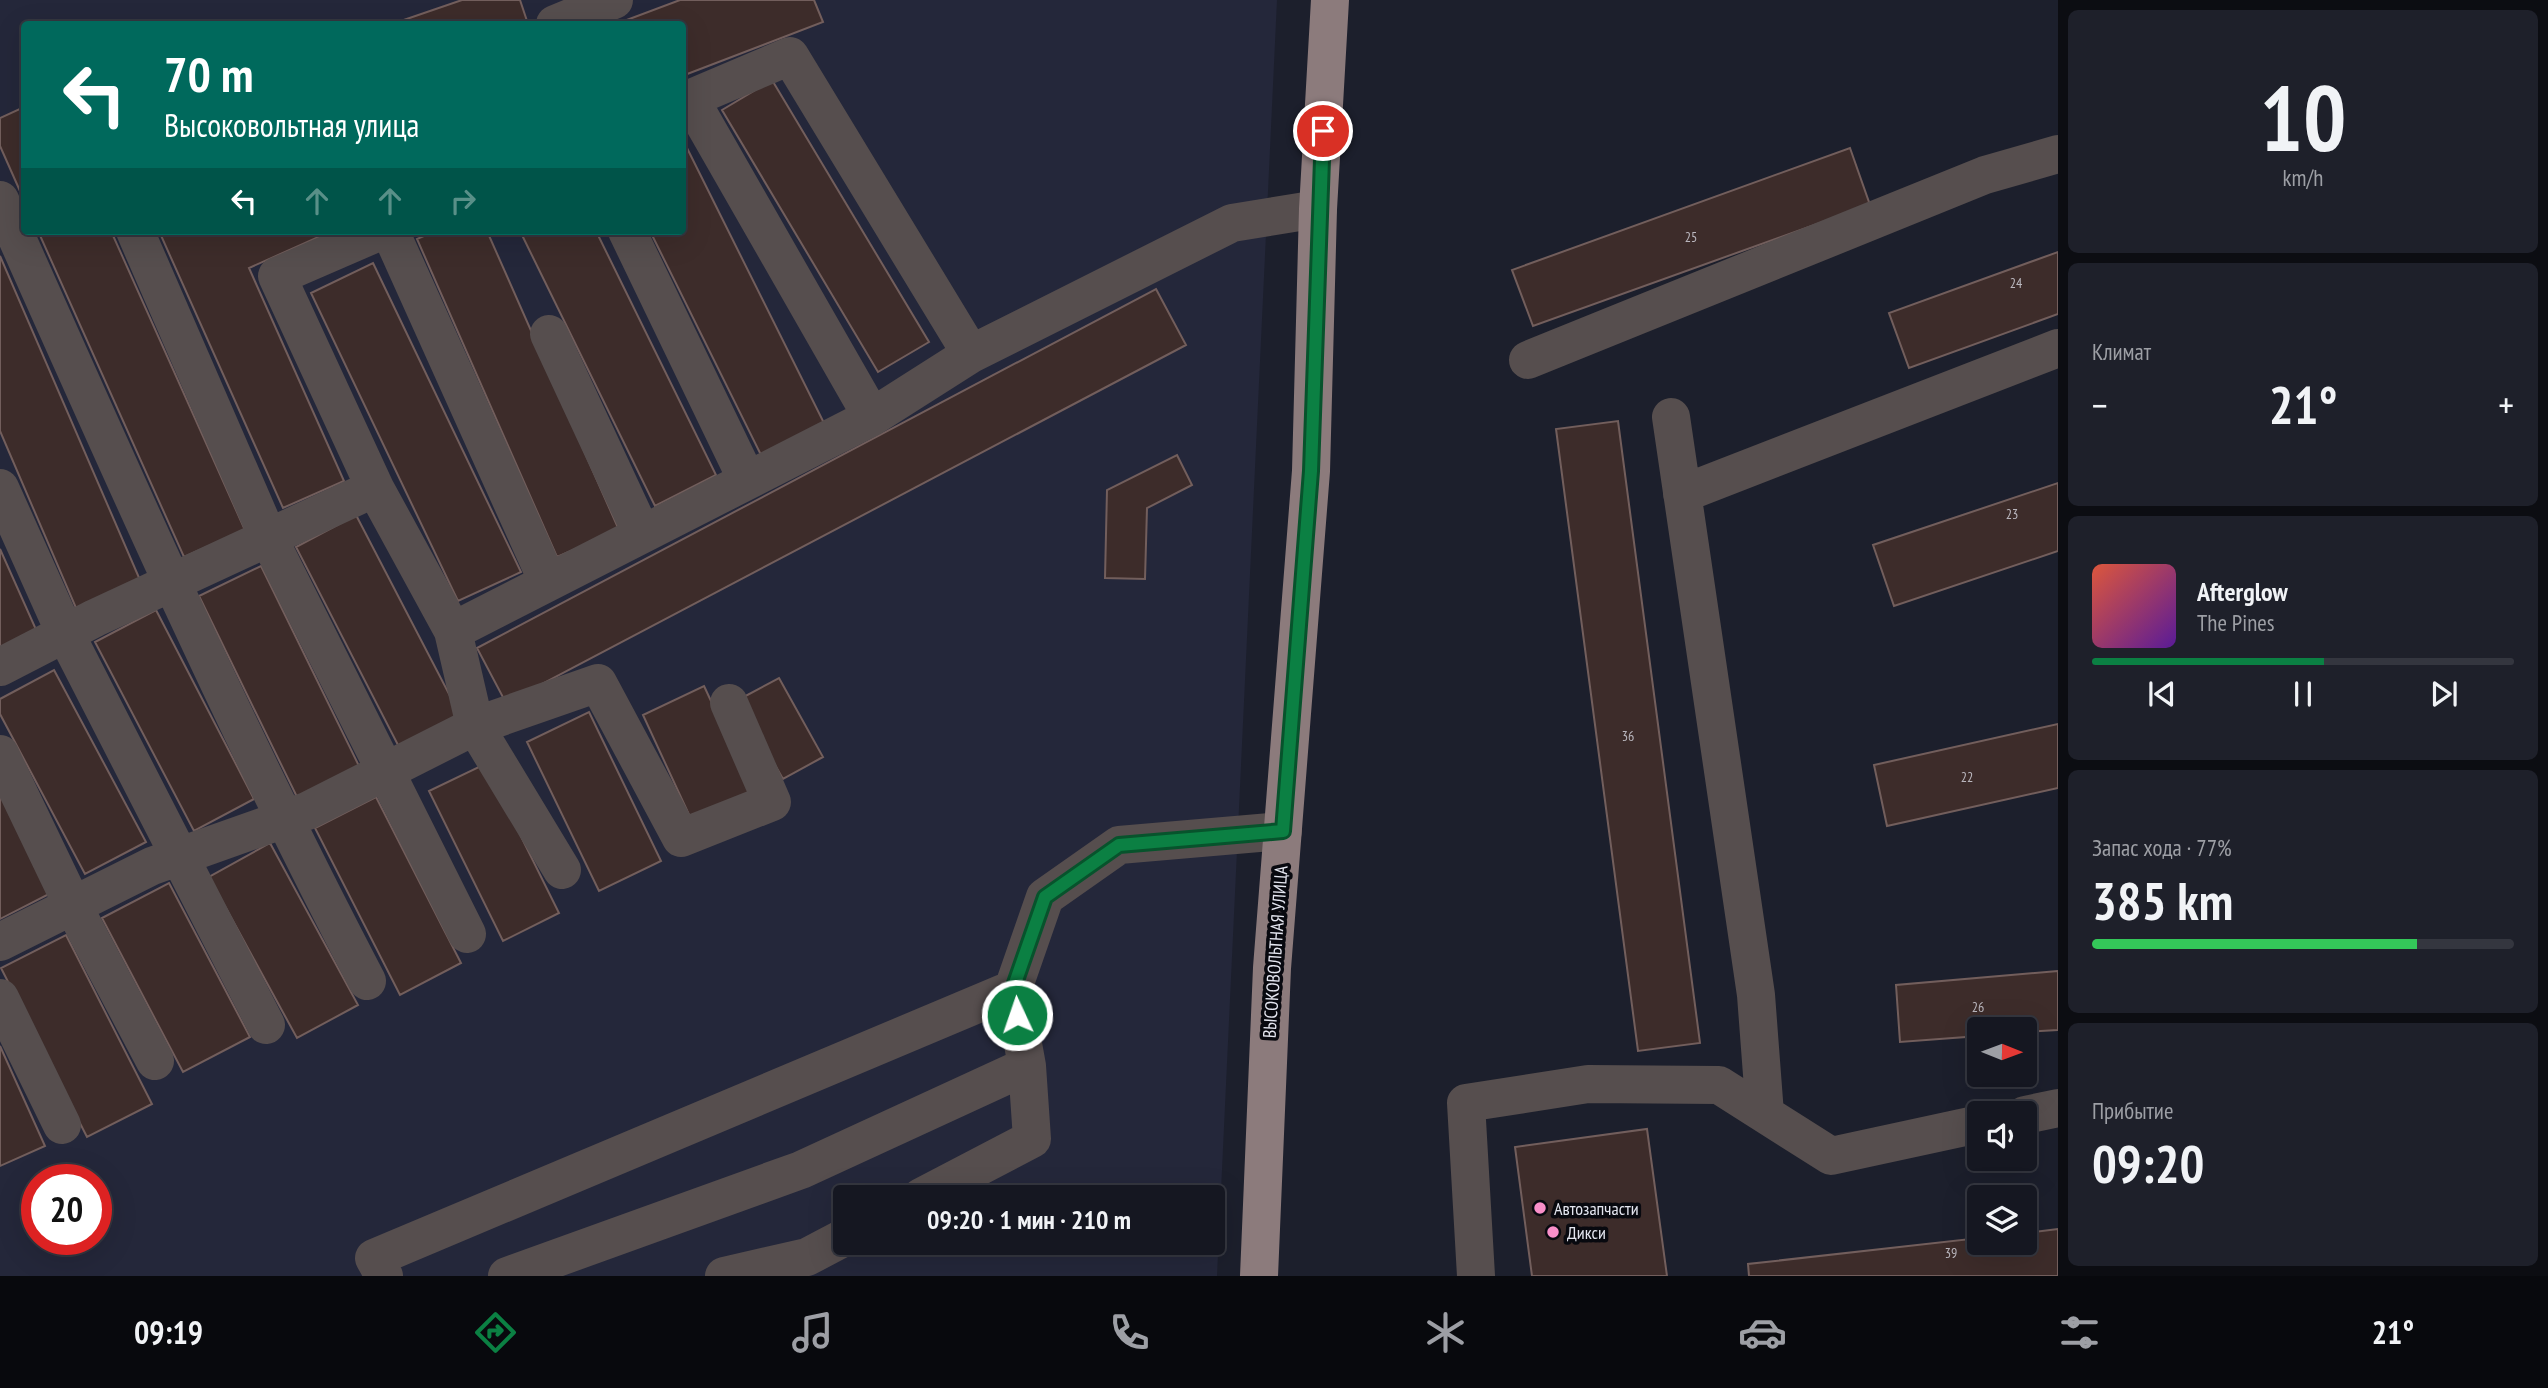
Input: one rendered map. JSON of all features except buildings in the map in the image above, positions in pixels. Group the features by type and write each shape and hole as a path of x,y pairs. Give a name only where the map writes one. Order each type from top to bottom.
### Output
{"main road":[{"name":"ВЫСОКОВОЛЬТНАЯ УЛИЦА","path":"1259,1276 1272,968 1311,471 1318,209 1336,2"}],"street":[{"path":"562,21 614,0"},
{"path":"872,416 686,100 790,56 971,355"},
{"path":"1528,360 1985,175 2058,154"},
{"path":"0,200 171,583 282,820 367,981"},
{"path":"453,631 872,416 971,355 1232,223 1318,209"},
{"path":"137,235 268,537 467,934"},
{"path":"372,235 277,276 375,488 453,631 475,726 562,870"},
{"path":"392,235 548,582"},
{"path":"629,235 747,480"},
{"path":"549,334 642,534"},
{"path":"1682,494 2058,348"},
{"path":"1671,417 1756,995 1765,1114"},
{"path":"0,488 65,634 266,1025"},
{"path":"0,667 171,583 375,488"},
{"path":"0,942 152,866 282,820 475,726 598,683 681,838 772,802 729,702"},
{"path":"0,754 73,906 155,1061"},
{"path":"944,1185 1032,1139 1027,1066 1013,989 1045,897 1119,845 1283,831"},
{"path":"384,1276 374,1258 1013,989"},
{"path":"0,998 62,1125"},
{"path":"507,1276 801,1170 1027,1066"},
{"path":"1476,1276 1466,1103 1588,1084 1719,1085 1831,1156 1967,1127"},
{"path":"2037,1112 2058,1108"},
{"path":"724,1276 807,1257 833,1243"}],"shaded area":[{"path":"0,0 1277,0 1221,1185 833,1185 833,1255 1218,1255 1217,1276 0,1276"}],"place":[{"name":"Автозапчасти","path":"1540,1208"},
{"name":"Дикси","path":"1553,1232"}],"route":[{"path":"1017,1015 1013,989 1045,897 1119,845 1283,831 1311,471 1318,209 1323,131"}]}
